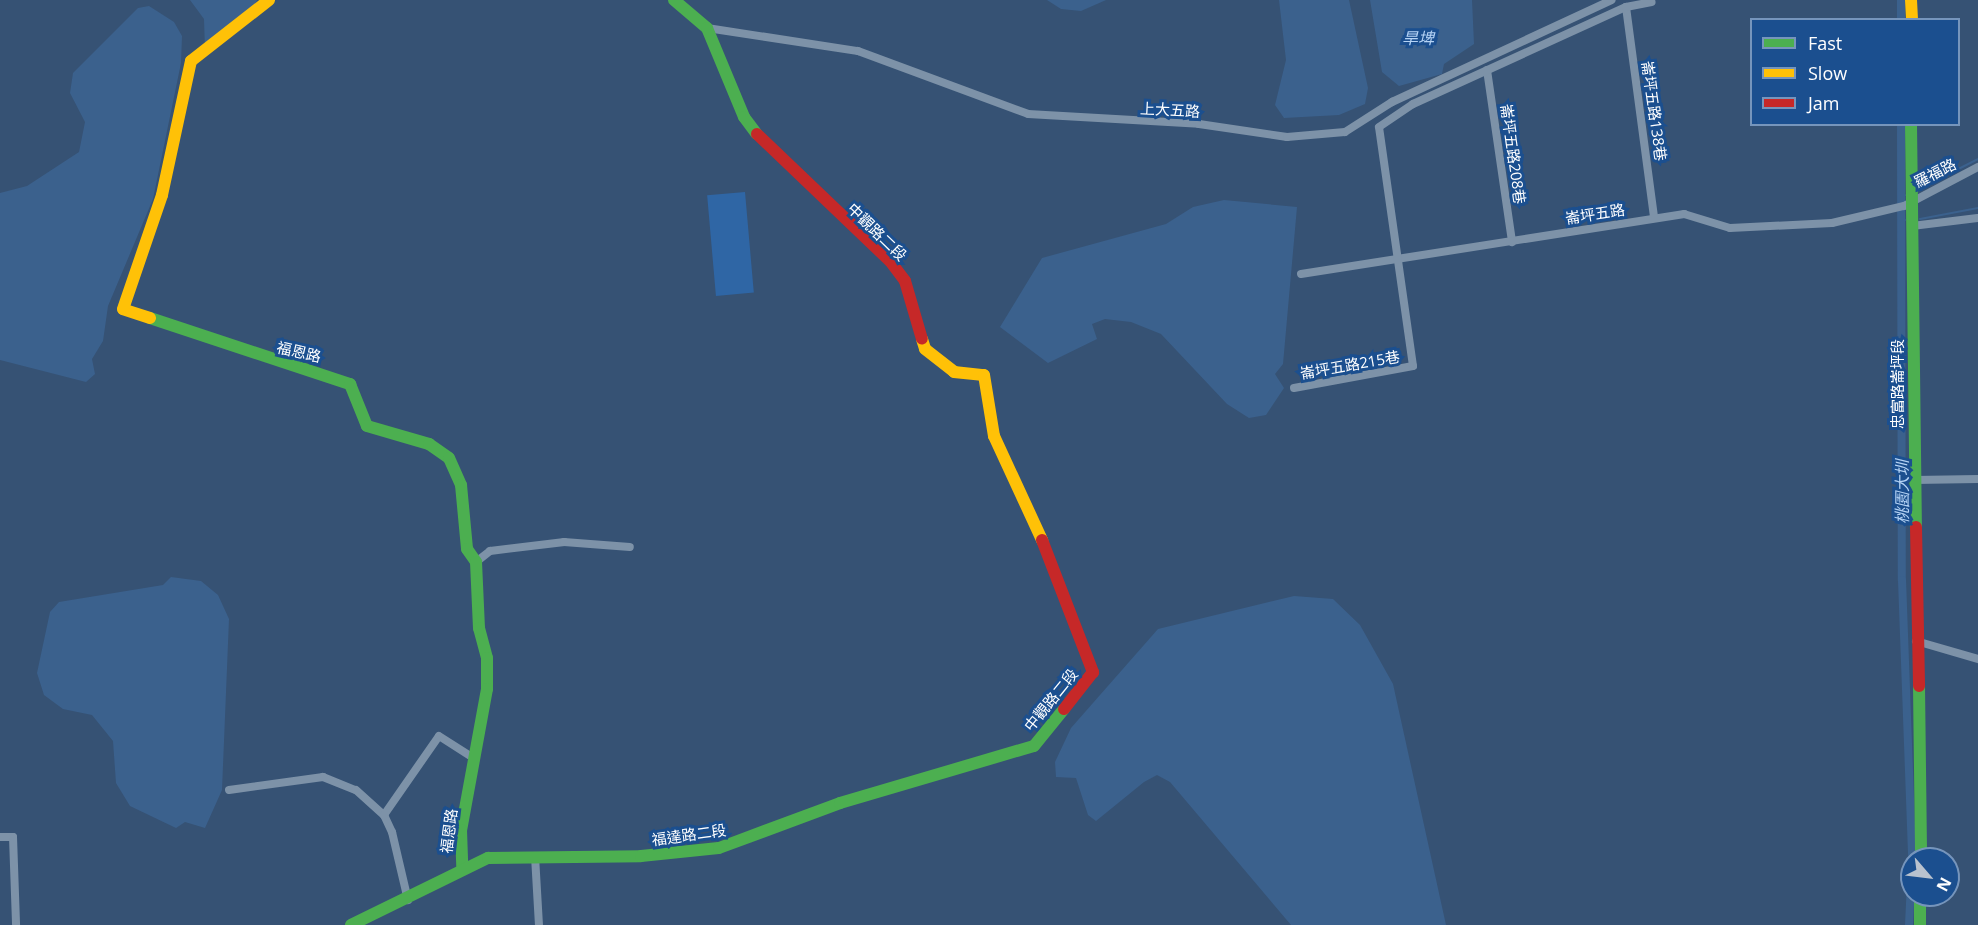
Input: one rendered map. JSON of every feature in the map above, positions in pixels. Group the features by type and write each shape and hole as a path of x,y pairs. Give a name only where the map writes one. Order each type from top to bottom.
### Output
{"street":[{"name":"福恩路","path":"269,0 191,60 162,195 123,309 350,384 367,426 429,444 449,458 460,485 467,549 476,562 487,689 461,830 462,867"},
{"name":"中觀路二段","path":"674,0 707,28 744,117 774,156 890,261 905,281 925,349 954,372 984,375 994,436 1064,586 1093,672 1034,746"},
{"name":"上大五路","path":"707,28 858,51 962,92 1048,117 1199,124 1287,137 1345,132 1373,115 1612,0"},
{"path":"1911,0 1912,18"},
{"path":"1395,261 1377,130 1387,118 1626,7 1652,2"},
{"name":"崙坪五路138巷","path":"1626,7 1654,218"},
{"name":"崙坪五路208巷","path":"1488,70 1512,242"},
{"path":"1373,115 1387,118"},
{"name":"忠富路崙坪段","path":"1911,126 1907,203 1912,226 1916,641 1921,847"},
{"name":"羅福路","path":"1907,203 1978,167"},
{"name":"崙坪五路","path":"1301,274 1684,214 1730,228 1832,223 1907,203"},
{"path":"1912,226 1978,218"},
{"name":"崙坪五路215巷","path":"1294,388 1413,366 1395,261"},
{"path":"1914,480 1978,479"},
{"path":"476,562 490,551 564,542 630,547"},
{"path":"1916,641 1978,658"},
{"path":"384,815 439,736 475,759"},
{"name":"福達路二段","path":"351,925 408,900 462,867 488,858 641,856 719,848 840,803 1034,746"},
{"path":"229,790 323,777 356,790 384,815 408,900"},
{"path":"0,837 13,837 16,925"},
{"path":"535,856 539,925"},
{"path":"1920,907 1920,925"}],"shaded area":[{"path":"745,192 754,293 716,296 707,195"}],"water":[{"path":"190,0 257,0 254,10 205,50 204,19"},
{"path":"1047,0 1106,0 1081,11 1061,9"},
{"path":"1279,0 1349,0 1368,88 1365,104 1339,115 1284,118 1275,105 1286,60"},
{"name":"旱埤","path":"1370,0 1472,0 1474,44 1444,64 1442,74 1399,86 1382,72"},
{"path":"149,6 174,22 182,36 181,63 153,199 108,306 103,341 92,359 95,374 86,382 0,360 0,193 27,186 79,152 85,122 70,93 73,73 138,8"},
{"path":"1224,200 1297,207 1283,364 1275,374 1284,388 1266,415 1249,418 1227,404 1161,334 1131,322 1105,319 1092,324 1097,339 1048,363 1000,327 1042,258 1166,224 1193,207"},
{"path":"171,577 201,581 218,595 229,619 222,790 205,828 185,822 176,828 130,806 116,783 113,741 92,715 63,709 44,695 37,673 50,612 59,602 163,585"},
{"path":"1294,596 1333,599 1360,625 1393,684 1446,925 1291,925 1170,782 1157,775 1144,782 1096,821 1088,815 1076,778 1056,777 1055,762 1071,728 1158,629"}],"waterway":[{"name":"桃園大圳","path":"1901,0 1901,18"},
{"name":"桃園大圳","path":"1901,126 1902,580 1912,847"},
{"path":"1917,190 1978,159"},
{"name":"桃園大圳","path":"1901,198 1905,195"},
{"path":"1920,219 1978,208"},
{"name":"桃園大圳","path":"1909,925 1910,907"}],"traffic: fast":[{"path":"674,0 707,28 744,117 757,134"},
{"path":"1911,126 1916,527"},
{"path":"150,318 350,384 367,426 429,444 449,458 461,485 467,549 476,562 479,628 487,658 487,689 461,830 462,867"},
{"path":"1919,686 1921,847"},
{"path":"351,925 488,858 641,856 719,848 840,803 1034,746 1064,709"},
{"path":"1920,907 1920,925"}],"traffic: slow":[{"path":"150,318 123,309 162,195 191,61 269,0"},
{"path":"1911,0 1912,18"},
{"path":"922,339 925,349 954,372 984,375 994,436 1042,540"}],"traffic: jam":[{"path":"757,134 890,261 905,281 922,339"},
{"path":"1916,527 1919,686"},
{"path":"1042,540 1093,672 1064,709"}]}
